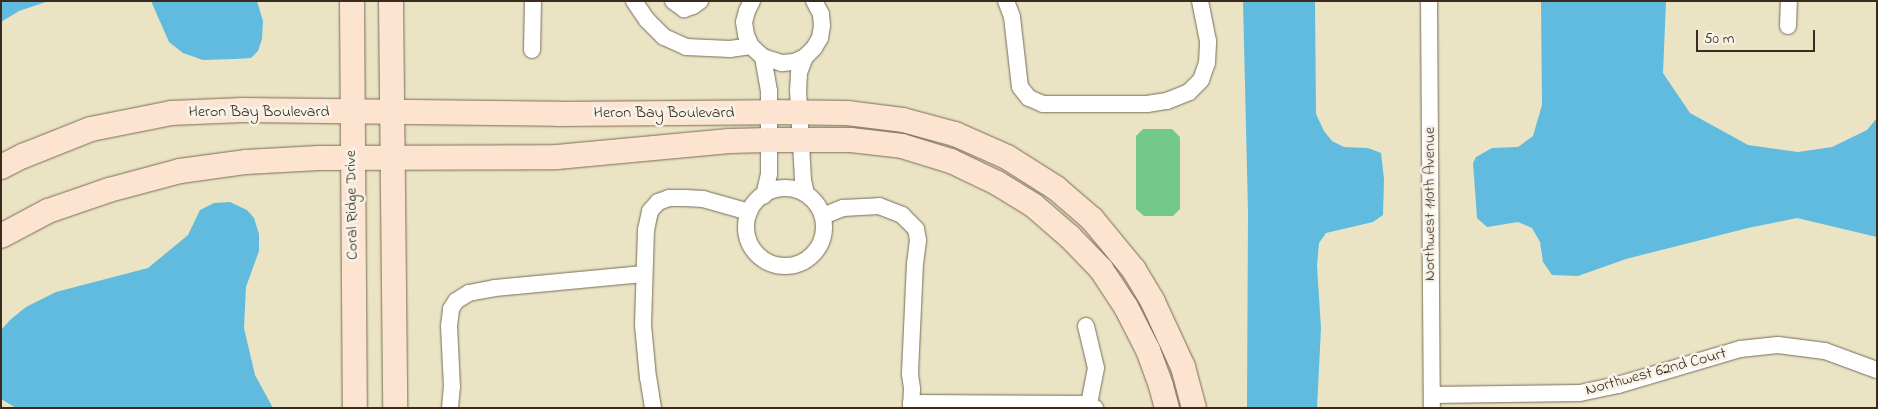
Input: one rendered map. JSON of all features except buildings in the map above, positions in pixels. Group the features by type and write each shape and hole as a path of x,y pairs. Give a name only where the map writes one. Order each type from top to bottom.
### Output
{"street":[{"name":"Coral Ridge Drive","path":"352,1 351,111 355,408"},
{"path":"391,1 396,408"},
{"path":"532,50 533,1"},
{"path":"634,1 646,20 664,37 686,47 730,49 751,46"},
{"path":"673,1 684,9 700,1"},
{"path":"752,1 744,22 751,46 763,57 782,63 794,62 805,57 820,38 821,14 816,2"},
{"path":"1006,1 1012,17 1020,86 1028,98 1042,104 1147,104 1167,101 1189,92 1201,80 1207,63 1208,41 1200,1"},
{"name":"Northwest 110th Avenue","path":"1429,1 1432,402"},
{"path":"1788,26 1789,1"},
{"path":"763,57 769,91 769,174 764,195"},
{"path":"805,57 799,73 803,180 806,194"},
{"name":"Heron Bay Boulevard","path":"1,167 22,156 91,129 171,113 243,110 558,114 769,112 847,113 903,120 956,134 1007,157 1056,188 1092,219 1134,270 1168,332 1182,367 1194,408"},
{"name":"Heron Bay Boulevard","path":"1,236 56,208 109,190 180,171 246,162 393,157 557,157 729,141 769,140 851,140 902,146 951,161 997,183 1033,205 1070,237 1101,269 1126,307 1148,350 1167,408"},
{"path":"785,188 806,194 816,204 822,216 824,229 821,242 814,254 803,262 790,266 777,265 764,260 754,250 748,239 746,225 749,212 755,202 764,195 785,188"},
{"path":"653,408 644,334 646,230 650,211 658,202 669,198 703,199 749,212"},
{"path":"822,216 843,208 879,206 902,215 916,229 918,240 914,263 910,374 911,405 1092,407 1096,368 1086,326"},
{"path":"450,408 452,387 449,326 451,309 456,301 469,293 495,288 644,274"},
{"name":"Northwest 62nd Court","path":"1432,402 1580,393 1618,386 1740,349 1778,345 1825,351 1877,370"}],"green space":[{"path":"1143,129 1172,129 1180,137 1180,209 1173,216 1144,216 1136,209 1136,136"}],"water":[{"path":"1,1 49,1 19,11 1,22"},
{"path":"151,1 257,1 263,21 262,39 258,51 251,58 203,60 183,53 169,42"},
{"path":"1243,1 1315,1 1316,114 1324,131 1332,141 1344,147 1368,148 1381,153 1384,179 1383,215 1373,222 1326,233 1319,243 1317,266 1321,328 1317,408 1247,408 1248,212"},
{"path":"1541,1 1666,1 1663,73 1690,113 1748,145 1798,152 1832,147 1867,130 1877,118 1877,237 1797,218 1748,228 1626,259 1578,276 1552,275 1543,262 1540,242 1532,228 1518,222 1487,227 1477,218 1473,163 1476,157 1492,148 1518,147 1533,136 1542,105"},
{"path":"230,202 247,210 254,218 259,234 259,251 246,287 244,328 255,375 273,408 16,408 1,399 1,330 10,320 26,307 56,292 148,268 188,235 200,210 214,203"}]}
